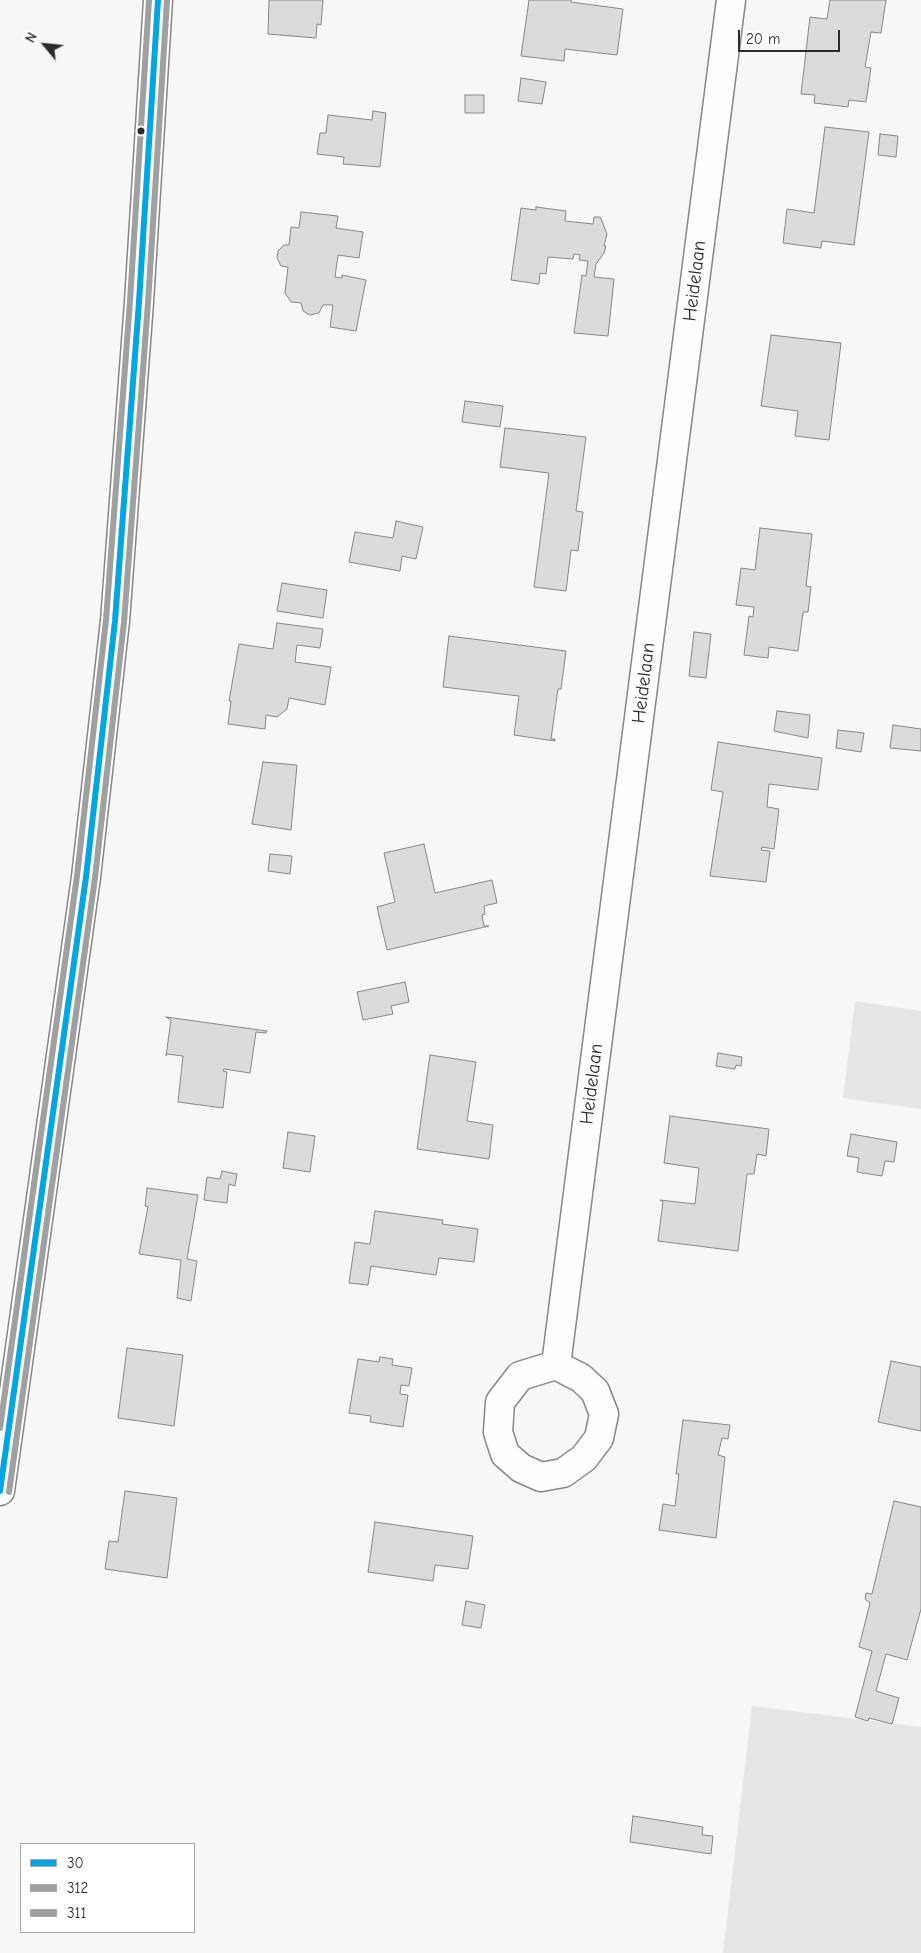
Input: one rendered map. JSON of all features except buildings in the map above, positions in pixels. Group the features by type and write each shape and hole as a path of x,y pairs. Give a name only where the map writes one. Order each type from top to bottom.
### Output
{"main road":[{"path":"0,1491 86,877 115,621 140,302 158,0"},
{"name":"Heidelaan","path":"556,1365 732,0"}],"shaded area":[{"path":"855,1001 921,1011 921,1109 843,1098"},
{"path":"752,1706 921,1727 921,1953 723,1953"}],"transit line":[{"name":"311","path":"0,1428 77,876 106,620 130,301 149,0"},
{"name":"30","path":"0,1491 86,877 115,621 139,302 158,0"},
{"name":"312","path":"9,1492 95,878 124,622 148,303 167,1"}]}
